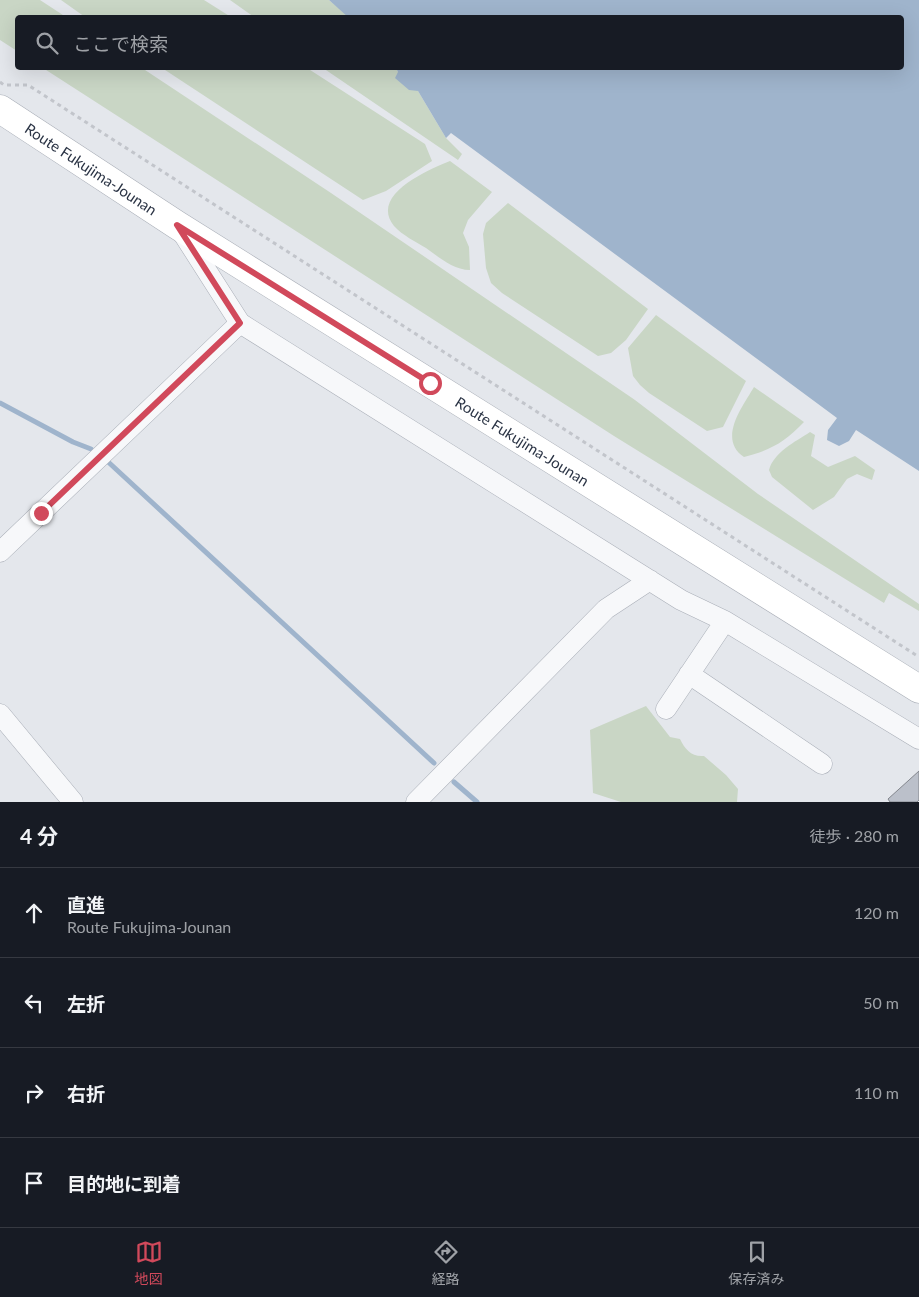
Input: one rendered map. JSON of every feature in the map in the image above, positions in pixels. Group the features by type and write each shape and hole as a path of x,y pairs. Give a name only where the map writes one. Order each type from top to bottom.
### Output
{"main road":[{"name":"Route Fukujima-Jounan","path":"0,109 177,225 919,689"}],"street":[{"path":"177,225 240,323 681,600 725,621 919,739"},
{"path":"0,552 240,323"},
{"path":"416,802 606,609 650,580"},
{"path":"666,709 725,621"},
{"path":"689,674 822,764"},
{"path":"0,714 73,802"}],"path":[{"path":"0,82 4,85 28,85 919,656"}],"green space":[{"path":"0,0 40,0 63,15 15,15 15,50 0,40"},
{"path":"61,0 204,0 228,15 82,15"},
{"path":"230,0 329,0 347,15 251,15"},
{"path":"46,70 145,70 331,193 635,400 758,494 919,604 919,611 889,593 884,603 614,436"},
{"path":"165,70 310,70 425,144 432,161 386,191 363,200"},
{"path":"326,70 397,70 418,91 446,138 462,154 458,160"},
{"path":"450,161 492,192 468,220 463,233 469,247 470,270 452,265 405,235 394,226 388,215 389,204 404,185 416,177"},
{"path":"508,203 648,309 626,340 611,353 598,356 502,293 491,283 486,268 483,234 486,223"},
{"path":"656,315 746,381 723,427 707,431 649,393 633,376 628,348"},
{"path":"754,387 804,422 777,444 744,457 736,450 732,432 739,413"},
{"path":"810,432 815,435 811,456 828,467 855,456 875,470 872,480 857,474 847,479 834,497 813,510 772,477 769,470 780,453"},
{"path":"646,706 670,737 680,739 689,752 704,756 726,775 738,789 737,802 621,802 593,793 590,730"}],"water":[{"path":"329,0 919,0 919,471 856,430 849,441 839,446 827,440 828,430 837,418 451,133 446,138 418,91 409,90 395,78 397,70 904,70 904,15 346,15"}],"building":[{"path":"919,771 919,800 917,802 890,802 888,799"}],"waterway":[{"path":"0,403 73,442 91,449"},
{"path":"105,459 434,763"},
{"path":"454,782 477,802"}],"route":[{"path":"41,513 240,323 177,225 430,383"}]}
